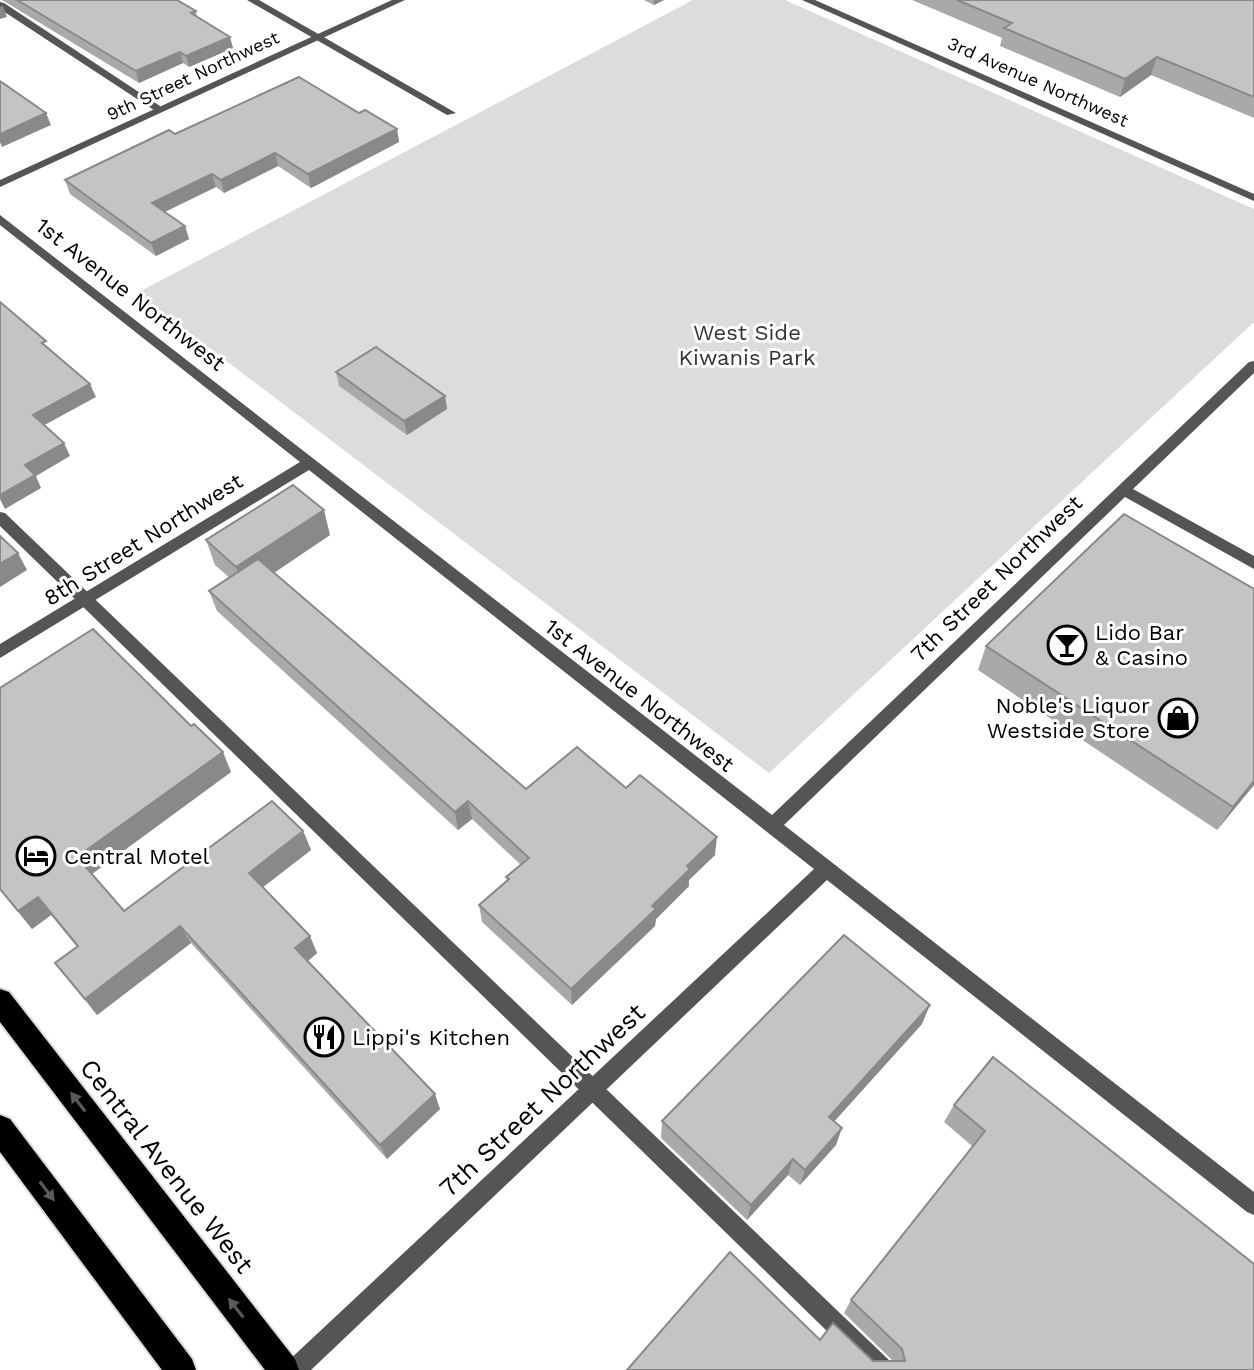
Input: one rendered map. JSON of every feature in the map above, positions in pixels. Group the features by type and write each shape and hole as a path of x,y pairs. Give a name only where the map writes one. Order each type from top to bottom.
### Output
{"highway":[{"name":"Central Avenue West","path":"0,1001 284,1370"},
{"path":"0,1129 181,1370"}],"street":[{"path":"252,0 451,113"},
{"name":"9th Street Northwest","path":"0,184 400,0"},
{"name":"3rd Avenue Northwest","path":"807,0 1254,198"},
{"path":"0,5 161,110"},
{"name":"1st Avenue Northwest","path":"0,219 1254,1205"},
{"name":"7th Street Northwest","path":"772,826 1254,365"},
{"name":"8th Street Northwest","path":"0,652 309,463"},
{"path":"1124,490 1254,563"},
{"path":"0,517 883,1370"},
{"name":"7th Street Northwest","path":"295,1370 826,869"}],"green space":[{"name":"West Side Kiwanis Park","path":"693,0 785,0 1254,209 1254,322 769,773 137,293"}],"building":[{"path":"17,0 177,0 196,11 191,13 230,37 186,56 180,52 136,71"},
{"path":"957,0 1254,0 1254,97 1157,57 1125,79 1004,28 1012,23"},
{"path":"299,77 359,113 365,110 397,129 308,174 275,153 221,180 212,174 152,203 185,226 151,243 65,180 169,130 175,134"},
{"path":"0,81 46,113 0,134"},
{"path":"0,302 90,384 33,415 64,443 25,465 35,475 0,495"},
{"path":"376,347 445,396 404,421 336,372"},
{"path":"293,485 324,510 236,567 206,540"},
{"path":"1124,514 1254,589 1254,781 1233,807 986,646"},
{"path":"0,536 18,553 0,564"},
{"path":"258,559 526,789 577,747 626,788 640,775 717,837 652,906 656,909 571,989 479,905 529,858 468,801 455,812 209,591"},
{"path":"93,629 191,726 194,724 223,752 77,857 124,911 272,801 303,831 249,873 310,936 295,948 435,1094 380,1145 180,926 85,999 55,963 78,946 38,897 18,911 0,889 0,688"},
{"path":"844,935 930,1005 829,1117 842,1128 805,1170 793,1159 751,1205 662,1121"},
{"path":"993,1057 1254,1264 1254,1370 627,1370 730,1252 820,1340 833,1323 873,1361 905,1361 902,1349 851,1300 985,1131 954,1105"}],"place":[{"name":"Lido Bar & Casino","path":"1067,645"},
{"name":"Noble's Liquor Westside Store","path":"1178,718"},
{"name":"Central Motel","path":"36,856"},
{"name":"Lippi's Kitchen","path":"324,1037"}]}
